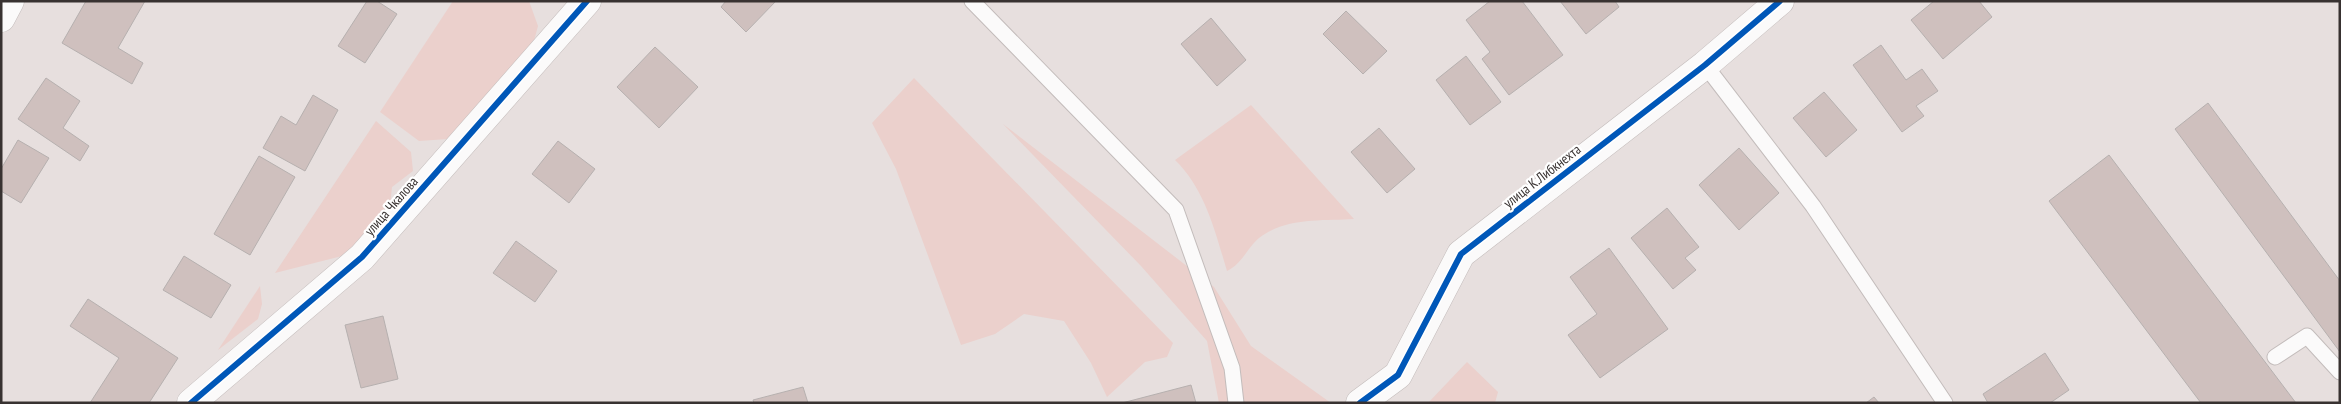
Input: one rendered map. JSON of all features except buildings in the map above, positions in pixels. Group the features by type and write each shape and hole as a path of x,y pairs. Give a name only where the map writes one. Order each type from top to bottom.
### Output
{"street":[{"path":"1,18 10,1"},
{"name":"улица Чкалова","path":"191,403 362,256 587,1"},
{"name":"улица К.Либкнехта","path":"1360,403 1398,374 1461,254 1705,65 1780,1"}],"lane":[{"path":"972,1 1176,210 1232,368 1236,403"},
{"path":"1705,65 1813,206 1945,403"},
{"path":"2276,358 2307,336 2340,372"}],"shaded area":[{"path":"453,1 529,1 538,26 531,52 448,139 419,141 380,112"},
{"path":"914,78 1173,343 1167,357 1145,362 1107,397 1091,363 1064,321 1024,314 995,334 961,345 896,169 872,123"},
{"path":"1251,105 1354,219 1305,221 1281,226 1259,238 1241,260 1227,271 1208,211 1194,184 1175,160"},
{"path":"376,121 411,152 413,171 392,187 390,206 371,233 342,256 275,273"},
{"path":"1003,124 1214,287 1251,346 1331,403 1219,403 1207,341 1141,266"},
{"path":"260,286 262,304 258,319 218,350"},
{"path":"1467,362 1498,392 1495,403 1428,403"}],"cycle path":[{"path":"191,403 362,257 587,1"},
{"path":"1360,403 1398,375 1461,254 1705,65 1780,1"}]}
